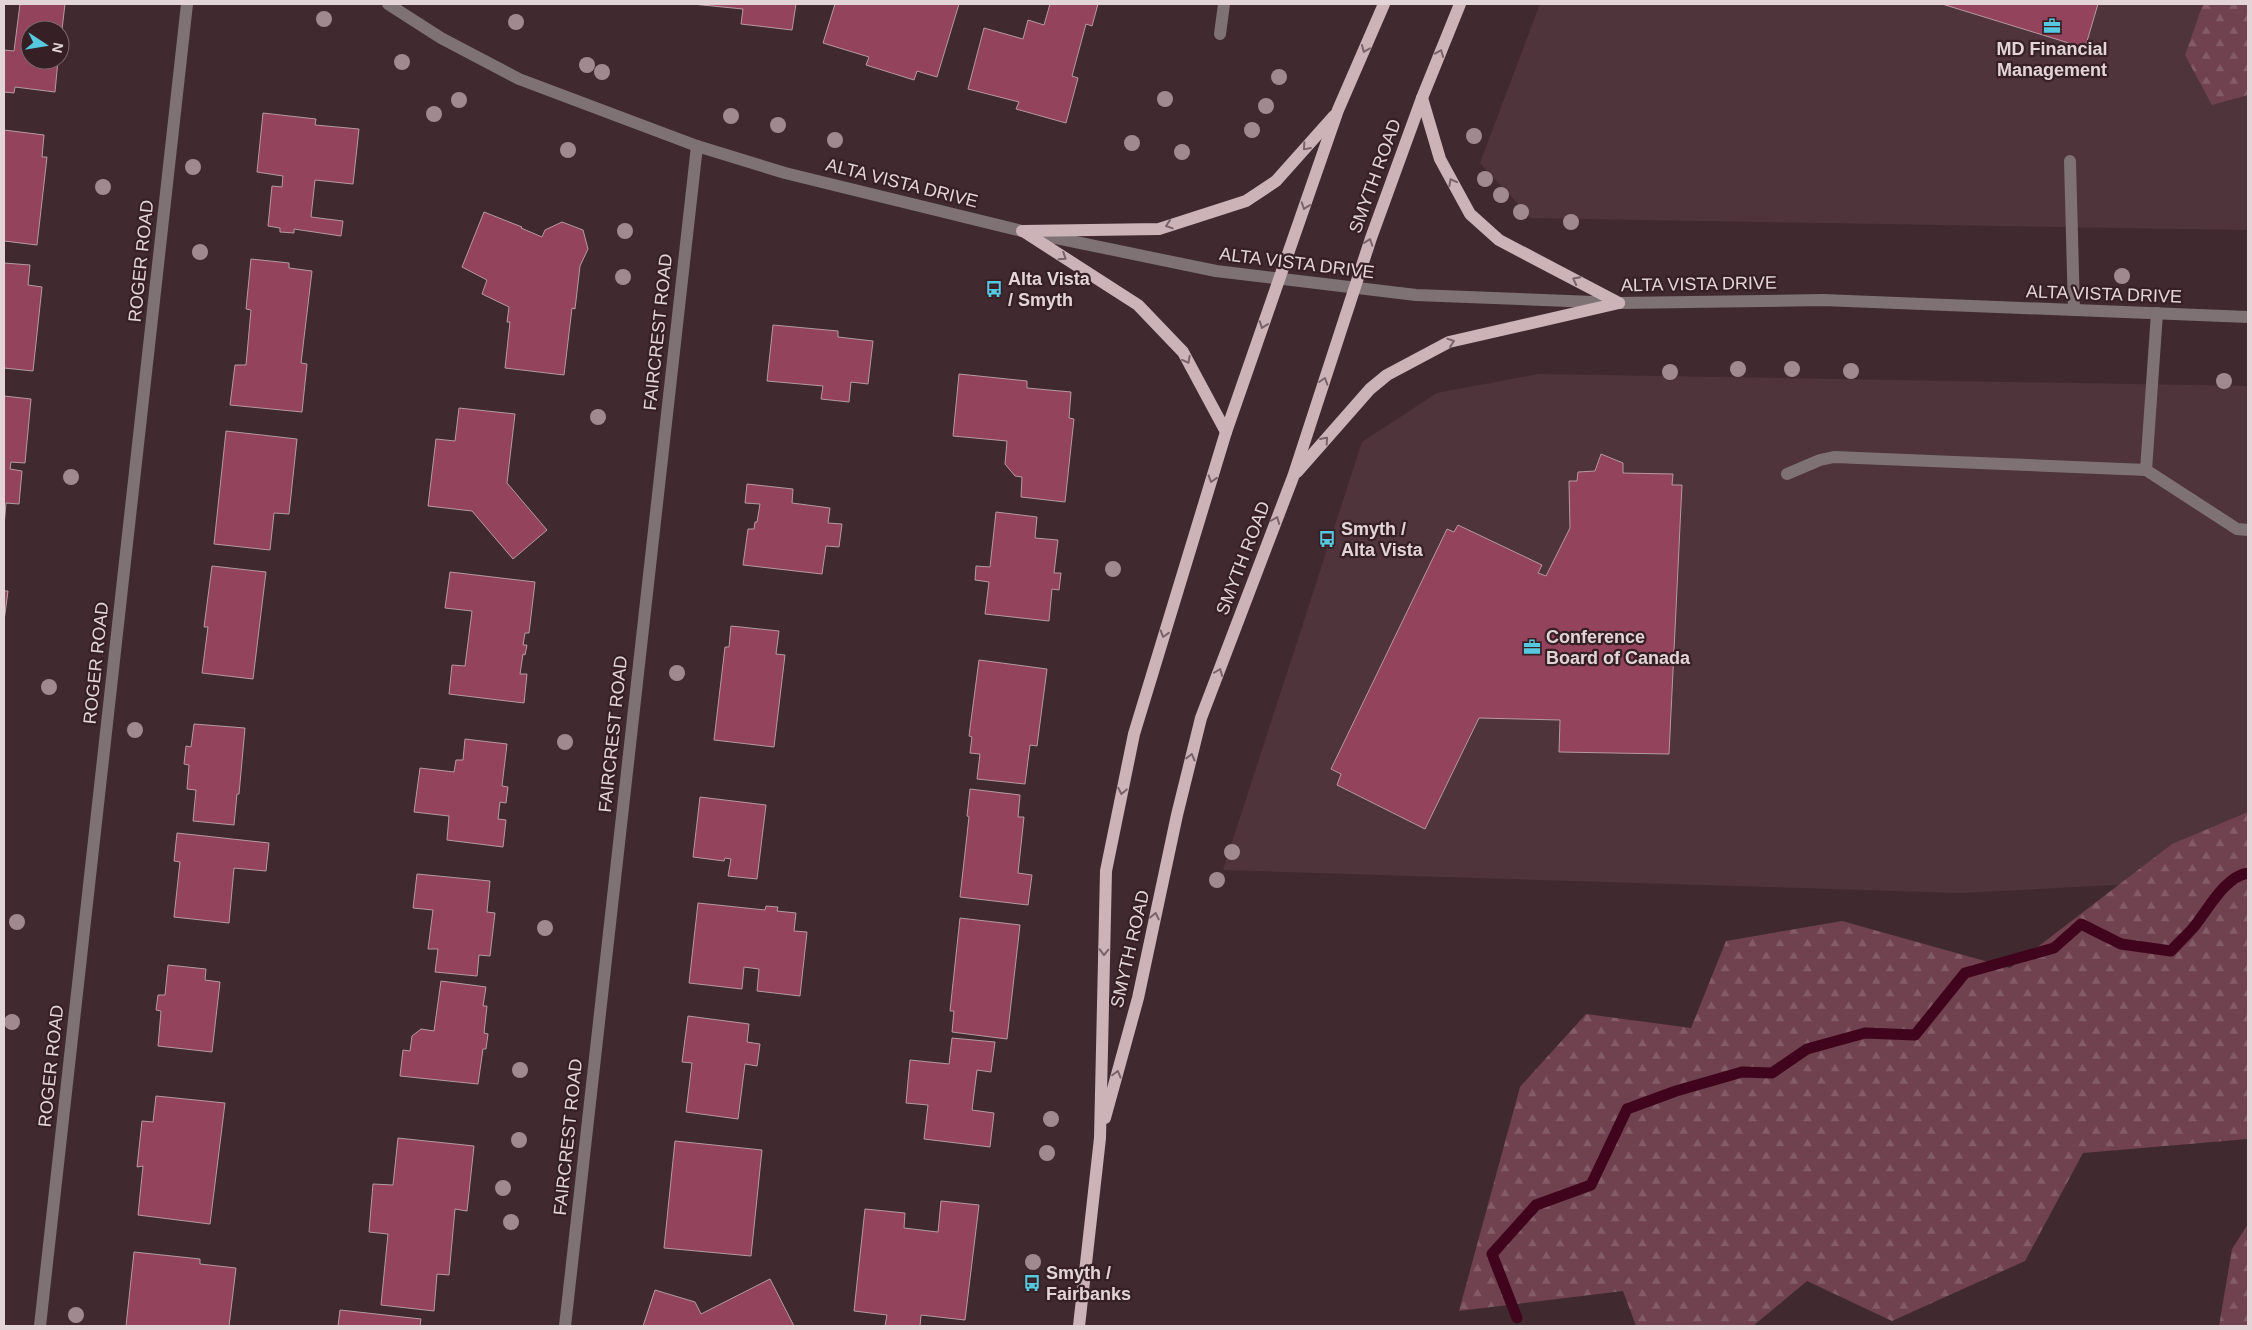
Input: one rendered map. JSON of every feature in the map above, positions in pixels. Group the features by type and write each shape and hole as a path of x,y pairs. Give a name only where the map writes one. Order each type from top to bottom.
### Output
{"main road":[{"name":"SMYTH ROAD","path":"1079,1326 1100,1138 1106,871 1134,734 1226,432 1338,110 1384,4"},
{"name":"SMYTH ROAD","path":"1100,1138 1138,998 1177,815 1201,718 1293,477 1354,288 1422,98 1460,4"},
{"path":"1422,98 1440,159 1470,214 1500,240 1619,303"},
{"path":"1022,231 1159,229 1246,201 1276,181 1338,110"},
{"path":"1022,231 1138,305 1182,352 1226,432"},
{"path":"1293,477 1370,389 1388,374 1449,342 1619,303"}],"street":[{"name":"ROGER ROAD","path":"40,1326 187,4"},
{"name":"ALTA VISTA DRIVE","path":"388,4 441,38 519,79 697,146 785,173 1022,231 1216,271 1416,295 1619,303 1824,300 2248,317"},
{"path":"1220,34 1224,4"},
{"name":"FAIRCREST ROAD","path":"565,1326 697,146"},
{"path":"2070,161 2074,310"},
{"path":"2146,470 2157,313"},
{"path":"1787,474 1820,460 1834,457 2146,470 2237,529 2248,530"}],"shaded area":[{"path":"1540,4 2248,4 2248,230 1531,218 1480,163"},
{"path":"1538,374 2248,386 2248,878 1961,893 1223,870 1362,442 1437,393"}],"green space":[{"path":"2203,4 2248,4 2248,95 2212,105 2185,55"},
{"path":"2248,812 2248,1139 2083,1153 2025,1261 1892,1321 1807,1281 1753,1326 1636,1326 1623,1291 1459,1311 1520,1087 1586,1014 1691,1028 1726,941 1842,921 2010,968 2172,844"},
{"path":"2248,1224 2248,1326 2219,1326 2232,1249"}],"building":[{"path":"20,4 65,4 63,20 20,20 20,70 57,70 55,92 15,87 14,93 4,92 4,50 14,51"},
{"path":"692,4 796,4 792,30 741,24 743,9"},
{"path":"835,4 959,4 937,77 917,71 914,80 866,65 869,57 823,43"},
{"path":"1050,4 1098,4 1092,26 1086,24 1072,76 1078,78 1066,123 1016,109 1019,102 968,89 984,28 1023,39 1028,20 1044,25"},
{"name":"MD Financial Management","path":"1942,4 2098,4 2085,48"},
{"path":"263,113 316,119 315,125 359,129 353,184 315,180 311,217 343,221 341,236 294,229 294,233 280,232 280,228 268,226 272,186 282,187 283,176 257,172"},
{"path":"4,130 44,135 42,157 47,157 37,245 4,241"},
{"path":"484,212 542,237 545,230 562,222 583,230 588,249 580,266 575,309 572,308 564,375 505,368 510,322 507,322 509,307 482,294 487,280 462,267"},
{"path":"251,259 289,263 289,268 312,271 301,363 307,364 302,412 230,405 235,365 246,365 251,310 246,309"},
{"path":"4,263 30,265 28,285 42,287 33,371 4,368"},
{"path":"773,325 838,331 838,337 873,341 868,384 851,382 849,402 821,399 823,386 767,381"},
{"path":"959,374 1027,381 1027,388 1071,392 1069,418 1074,419 1065,502 1021,497 1022,477 1015,476 1005,464 1007,441 953,436"},
{"path":"4,396 31,399 25,463 11,462 10,469 22,471 19,504 6,503 4,527"},
{"path":"459,408 515,414 507,483 547,530 513,559 472,511 428,506 436,439 455,441"},
{"path":"226,431 297,439 289,514 274,513 270,550 214,544"},
{"name":"Conference Board of Canada","path":"1601,454 1623,463 1623,473 1673,474 1672,485 1682,485 1669,754 1559,752 1560,720 1479,718 1425,829 1337,785 1341,774 1331,769 1447,529 1454,532 1458,525 1542,565 1538,573 1546,576 1570,528 1569,481 1577,481 1578,472 1595,471"},
{"path":"747,484 793,489 792,503 830,508 828,523 842,524 839,547 826,546 822,574 743,565 748,529 754,529 760,504 745,503"},
{"path":"996,512 1037,517 1035,538 1058,540 1054,573 1061,573 1059,590 1052,589 1049,621 985,614 989,582 975,580 976,566 990,567"},
{"path":"212,566 266,572 253,679 202,673 208,627 204,627"},
{"path":"450,572 535,582 529,633 525,633 523,645 527,645 525,655 523,654 520,674 527,674 524,703 449,694 452,665 465,666 472,611 445,608"},
{"path":"4,591 8,591 4,621"},
{"path":"731,626 779,631 776,654 785,655 774,747 714,740 725,647 729,647"},
{"path":"979,660 1047,669 1037,746 1030,745 1025,784 977,779 980,754 970,753 972,737 969,736"},
{"path":"194,724 245,728 234,825 193,821 196,790 187,789 189,765 184,764 186,746 191,747"},
{"path":"465,739 507,744 502,786 508,787 506,803 500,802 498,819 506,820 503,847 447,840 449,816 414,812 420,768 454,772 456,760 463,760"},
{"path":"970,789 1020,795 1018,817 1024,817 1018,873 1032,875 1028,905 960,897 969,817 967,816"},
{"path":"700,797 766,805 757,879 728,876 731,859 725,858 724,861 693,857"},
{"path":"177,833 269,843 266,871 234,868 229,923 174,917 180,862 174,861"},
{"path":"417,874 490,881 487,912 495,913 490,956 479,955 477,976 435,972 438,949 428,949 433,910 413,908"},
{"path":"698,903 765,910 766,906 778,907 777,911 796,913 794,931 807,932 800,996 757,991 759,969 744,967 742,989 689,983"},
{"path":"960,918 1020,925 1007,1039 952,1032 954,1011 950,1011"},
{"path":"168,965 206,969 205,980 220,982 212,1052 158,1046 161,1011 156,1010 158,995 165,995"},
{"path":"441,981 486,987 483,1006 487,1006 484,1033 488,1034 486,1049 483,1049 478,1084 400,1076 403,1050 410,1051 412,1036 421,1029 434,1031"},
{"path":"688,1016 749,1024 747,1042 760,1044 757,1066 745,1064 738,1119 686,1112 692,1063 682,1062"},
{"path":"952,1038 995,1042 991,1072 977,1070 972,1110 994,1113 990,1147 924,1139 928,1105 906,1103 910,1060 949,1064"},
{"path":"156,1096 225,1103 210,1224 138,1215 143,1166 137,1167 142,1121 153,1122"},
{"path":"398,1138 474,1146 467,1211 455,1209 449,1275 437,1274 434,1311 381,1305 388,1234 369,1232 373,1184 393,1185"},
{"path":"675,1141 762,1150 751,1256 664,1248"},
{"path":"941,1201 979,1205 965,1320 921,1315 920,1326 885,1326 887,1315 854,1311 865,1209 905,1213 904,1228 938,1232"},
{"path":"134,1252 200,1259 200,1264 236,1268 229,1326 126,1326"},
{"path":"770,1279 794,1326 643,1326 655,1290 695,1302 701,1314"},
{"path":"340,1310 421,1319 420,1326 338,1326"}],"waterway":[{"path":"1517,1318 1492,1254 1536,1205 1591,1185 1627,1109 1676,1091 1742,1072 1772,1073 1807,1049 1865,1033 1915,1035 1965,973 2054,948 2081,924 2121,944 2171,951 2193,928 2224,887 2239,876 2248,873"}],"place":[{"name":"MD Financial Management","path":"2052,26"},
{"name":"Alta Vista / Smyth","path":"994,289"},
{"name":"Smyth / Alta Vista","path":"1327,539"},
{"name":"Conference Board of Canada","path":"1532,647"},
{"name":"Smyth / Fairbanks","path":"1032,1283"}]}
